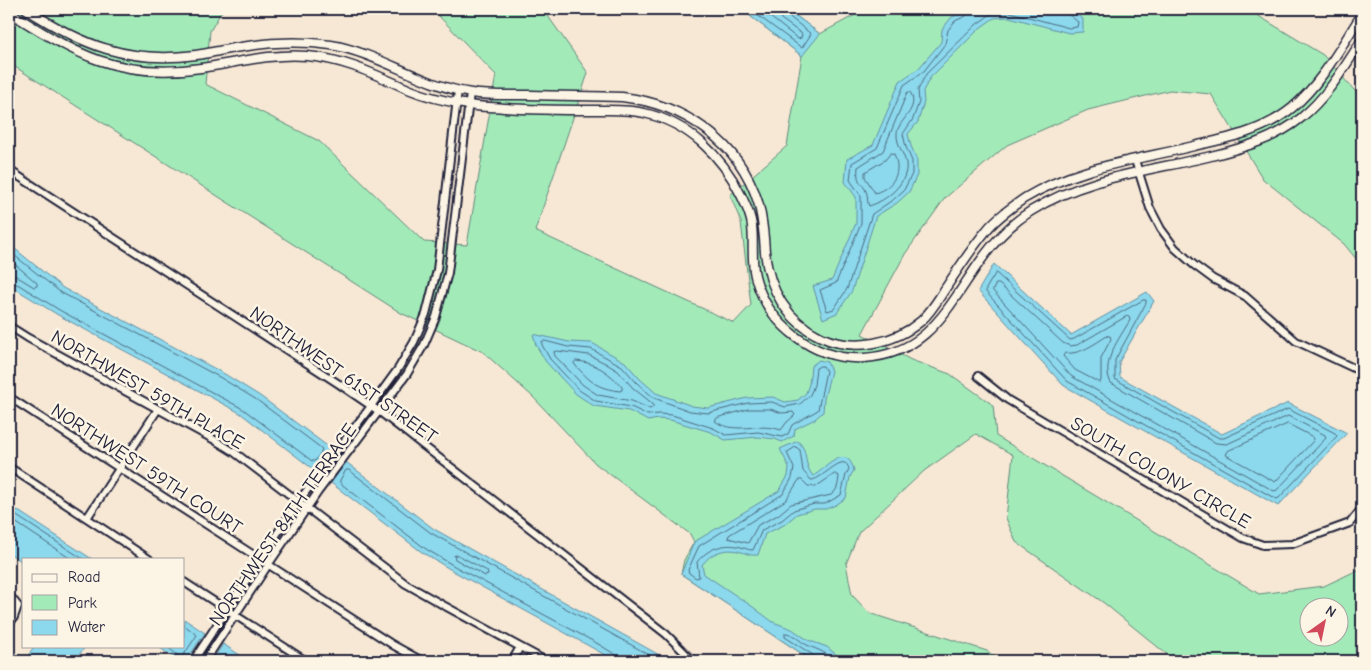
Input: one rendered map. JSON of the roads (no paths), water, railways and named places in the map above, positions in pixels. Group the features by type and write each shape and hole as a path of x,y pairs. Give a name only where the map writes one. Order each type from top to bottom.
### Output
{"street":[{"path":"26,9 75,37 119,53 142,57 169,58 256,45 307,42 333,46 358,53 416,77 470,93 622,97 644,100 668,107 692,119 712,133 732,155 747,176 758,201 773,290 785,309 801,325 822,338 844,344 865,345 883,342 902,334 921,321 988,228 1017,204 1042,188 1069,176 1234,137 1273,122 1309,92 1362,14"},
{"path":"9,12 70,49 93,60 116,67 170,71 285,55 306,56 332,59 355,65 411,90 468,106 518,109 623,110 643,112 663,119 705,144 722,163 736,184 752,226 752,254 755,276 762,296 775,318 794,336 816,349 840,356 861,359 887,355 908,347 934,327 945,315 980,261 1000,236 1025,214 1048,200 1072,189 1241,148 1280,132 1300,119 1319,101 1335,82 1362,40"},
{"name":"NORTHWEST 84TH TERRACE","path":"194,661 298,502 398,369 414,342 426,314 437,270 458,90"},
{"name":"NORTHWEST 84TH TERRACE","path":"205,661 306,508 380,412 407,374 424,345 436,317 448,273 470,93"},
{"path":"1192,147 1196,159"},
{"path":"1135,160 1150,208 1161,229 1176,248 1194,265 1219,282 1245,296 1296,341 1362,372"},
{"name":"NORTHWEST 61ST STREET","path":"9,170 340,384 380,412 666,634 692,661"},
{"path":"915,325 934,327"},
{"name":"NORTHWEST 59TH PLACE","path":"9,326 234,452 406,584 546,661"},
{"name":"SOUTH COLONY CIRCLE","path":"978,376 1008,400 1243,538 1263,545 1285,545 1340,527 1350,523 1362,508"},
{"name":"NORTHWEST 59TH COURT","path":"9,397 393,646 422,661"},
{"path":"87,518 158,409"},
{"path":"9,467 147,558"},
{"path":"185,583 306,661"},
{"path":"9,595 18,606 9,625"},
{"path":"512,661 520,647"}],"water":[{"path":"741,9 787,9 820,34 802,56"},
{"path":"966,9 1068,9 1083,19 1083,32 1069,33 1009,17 994,18 980,28 930,78 923,91 924,102 918,122 908,134 917,160 917,175 909,192 897,203 876,216 852,291 837,313 823,319 813,286 832,280 856,223 856,197 845,182 847,159 873,145 900,81 919,68 941,42 942,29 952,17"},
{"path":"9,244 63,288 223,373 260,396 330,448 314,470 240,413 58,315 9,285"},
{"path":"994,264 1071,335 1147,292 1154,301 1119,362 1120,377 1222,434 1288,403 1347,433 1278,506 1063,385 978,291"},
{"path":"533,334 569,342 592,343 625,362 656,393 692,406 708,408 747,398 773,397 785,402 798,400 806,393 811,366 819,360 827,362 831,371 824,399 823,412 815,419 795,429 794,436 782,442 775,439 758,437 725,440 711,432 670,420 658,419 648,421 629,411 594,406 576,394 546,362 536,345"},
{"path":"798,441 802,445 813,476 841,457 851,462 854,470 850,477 846,498 826,509 815,509 797,514 784,525 765,534 758,555 750,555 733,550 722,551 709,557 702,565 704,574 773,622 792,629 808,640 827,647 844,661 813,661 681,574 694,542 779,491 788,476 789,467 780,449"},
{"path":"346,462 434,529 670,661 616,661 423,553 331,483"},
{"path":"9,505 90,558 22,558 22,562 9,553"},
{"path":"185,620 205,633 186,661 179,661 160,648 185,648"},
{"path":"223,644 249,661 212,661"},
{"path":"33,648 84,648 74,661 25,661"}]}
